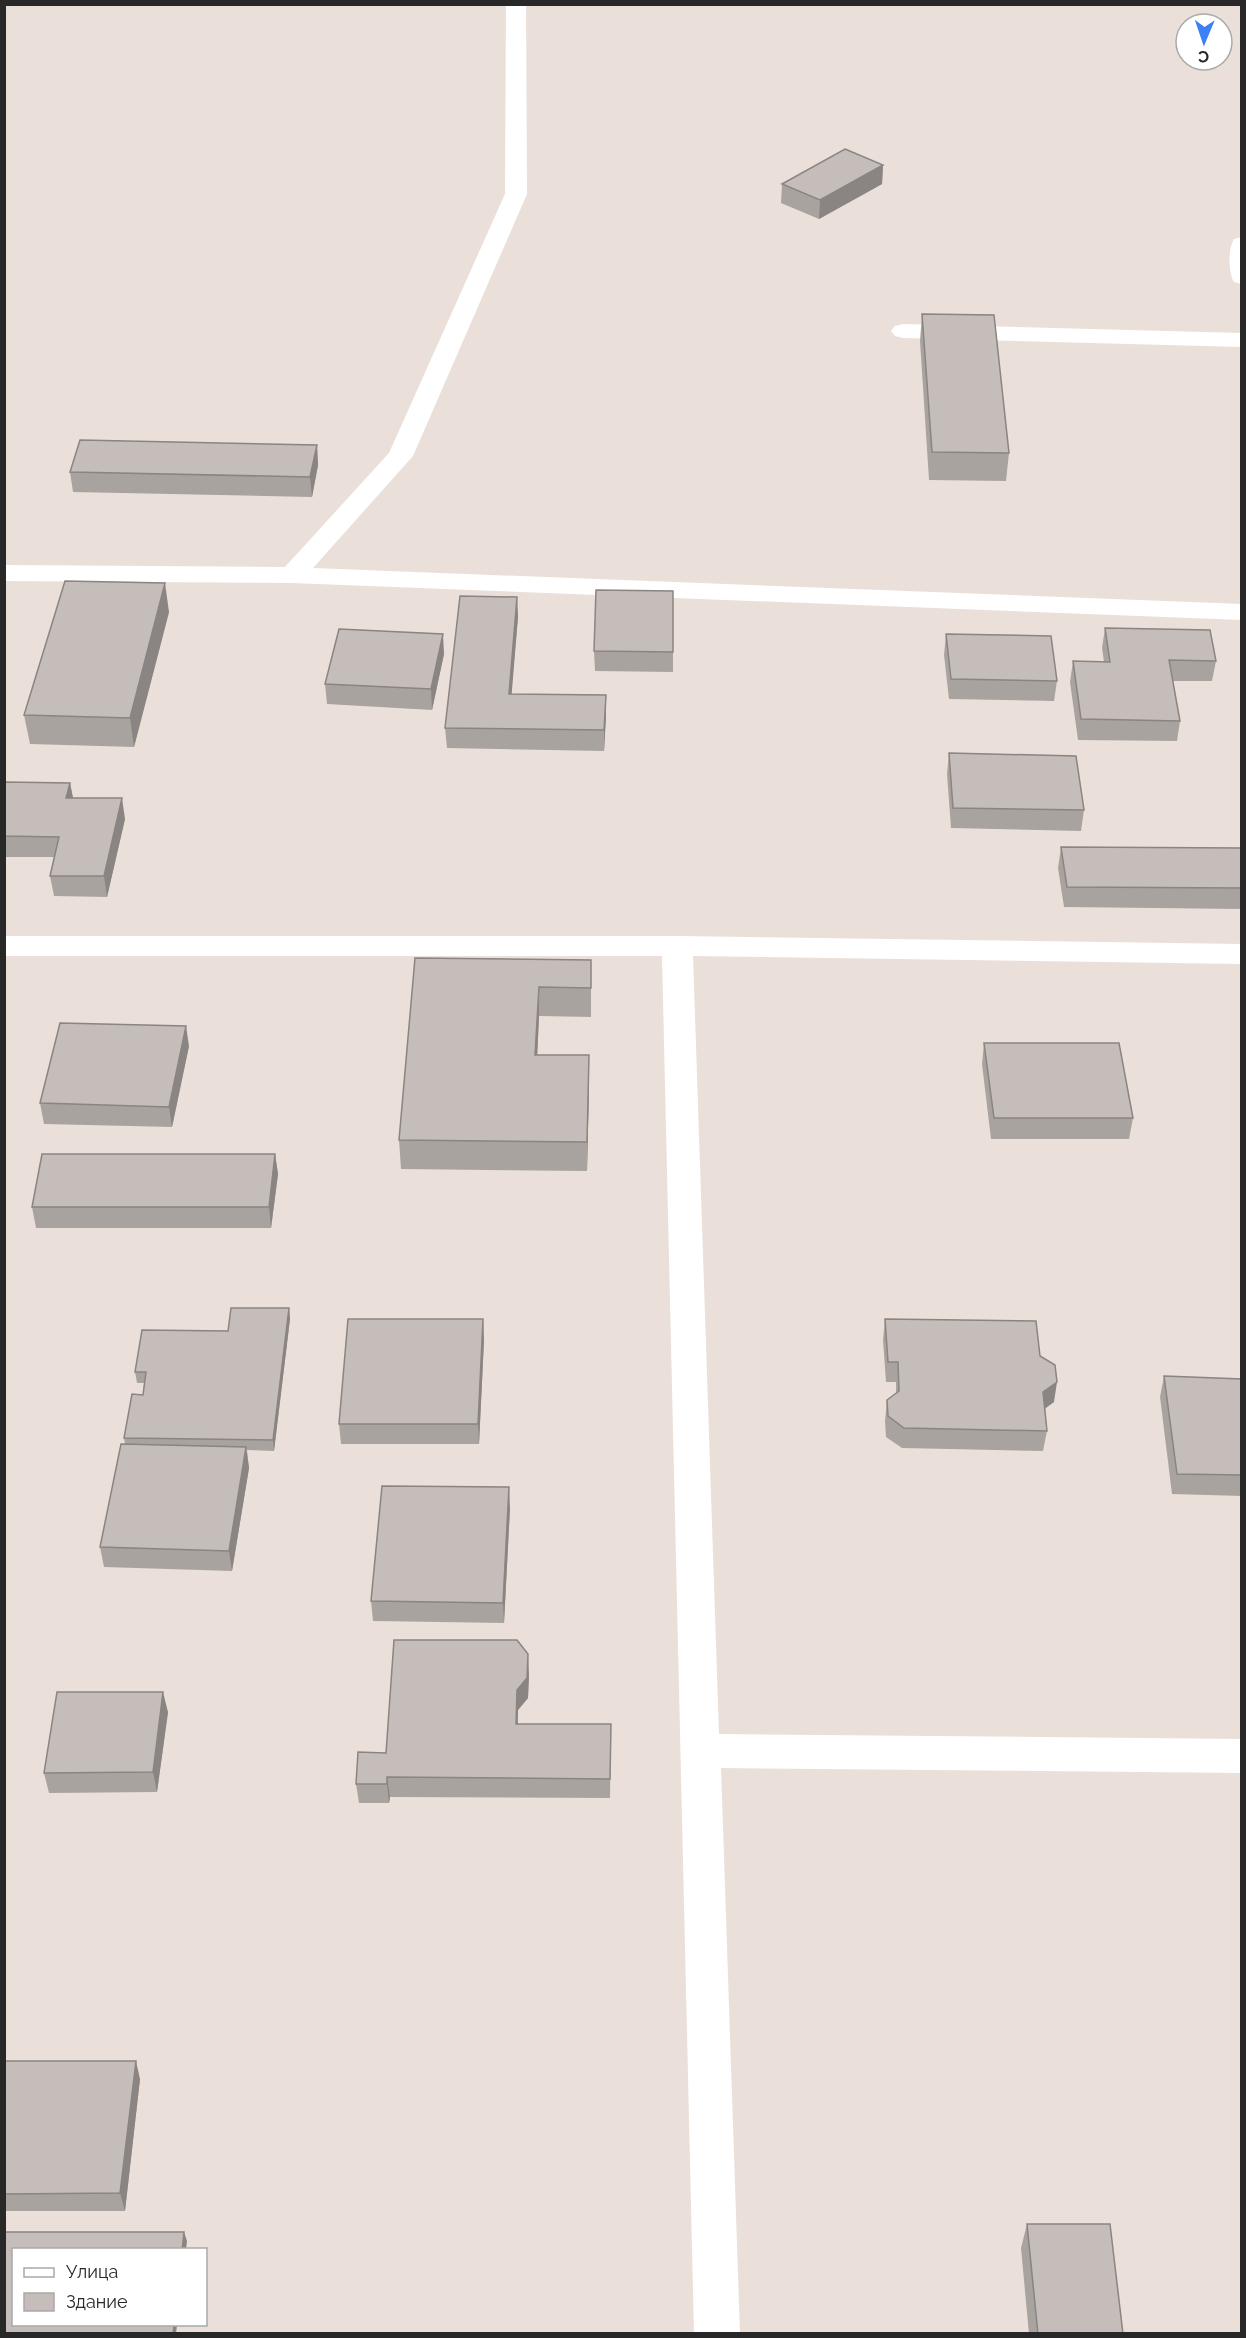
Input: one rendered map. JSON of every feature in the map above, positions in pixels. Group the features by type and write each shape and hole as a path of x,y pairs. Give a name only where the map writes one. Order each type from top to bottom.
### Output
{"street":[{"path":"292,575 400,456 516,194 516,4"},
{"path":"1242,244 1242,277"},
{"path":"903,331 1242,340"},
{"path":"4,573 292,575 1242,612"},
{"path":"6,956 677,946 1242,954"},
{"path":"677,946 717,2334"},
{"path":"700,1751 1242,1756"}],"building":[{"path":"845,149 883,165 820,200 782,184"},
{"path":"922,314 994,315 1009,453 932,452"},
{"path":"80,440 317,445 310,477 70,472"},
{"path":"65,581 165,583 130,718 24,715"},
{"path":"596,590 673,591 673,652 594,651"},
{"path":"460,596 517,597 509,694 606,695 604,730 445,728"},
{"path":"1105,628 1210,630 1216,661 1169,660 1180,721 1081,719 1073,661 1110,662"},
{"path":"339,629 443,634 431,689 325,684"},
{"path":"946,634 1051,636 1057,681 951,679"},
{"path":"949,753 1076,756 1084,810 953,808"},
{"path":"4,782 70,783 66,798 122,798 104,876 50,876 59,837 4,836"},
{"path":"1061,847 1242,848 1242,888 1067,887"},
{"path":"415,958 591,960 591,988 539,987 535,1055 589,1055 587,1142 399,1140"},
{"path":"60,1023 186,1026 169,1107 40,1103"},
{"path":"984,1043 1119,1043 1133,1118 994,1118"},
{"path":"42,1154 275,1154 269,1207 32,1207"},
{"path":"231,1308 289,1308 273,1440 124,1438 132,1394 143,1395 146,1372 135,1372 142,1330 228,1331"},
{"path":"348,1319 483,1319 478,1424 339,1424"},
{"path":"885,1319 1036,1321 1040,1356 1055,1365 1057,1382 1043,1392 1047,1431 904,1428 888,1416 887,1400 899,1391 898,1362 888,1362"},
{"path":"1164,1376 1242,1379 1242,1475 1177,1474"},
{"path":"121,1444 246,1447 229,1551 100,1547"},
{"path":"382,1486 509,1487 503,1603 371,1601"},
{"path":"394,1640 517,1640 528,1654 527,1678 517,1690 516,1724 611,1724 610,1779 387,1777 387,1784 356,1784 358,1752 386,1753"},
{"path":"57,1692 163,1692 153,1772 44,1773"},
{"path":"4,2061 136,2061 120,2193 4,2194"},
{"path":"1027,2224 1110,2224 1123,2334 1038,2334"},
{"path":"4,2232 184,2232 182,2248 12,2248 12,2326 174,2326 173,2334 4,2334"}]}
